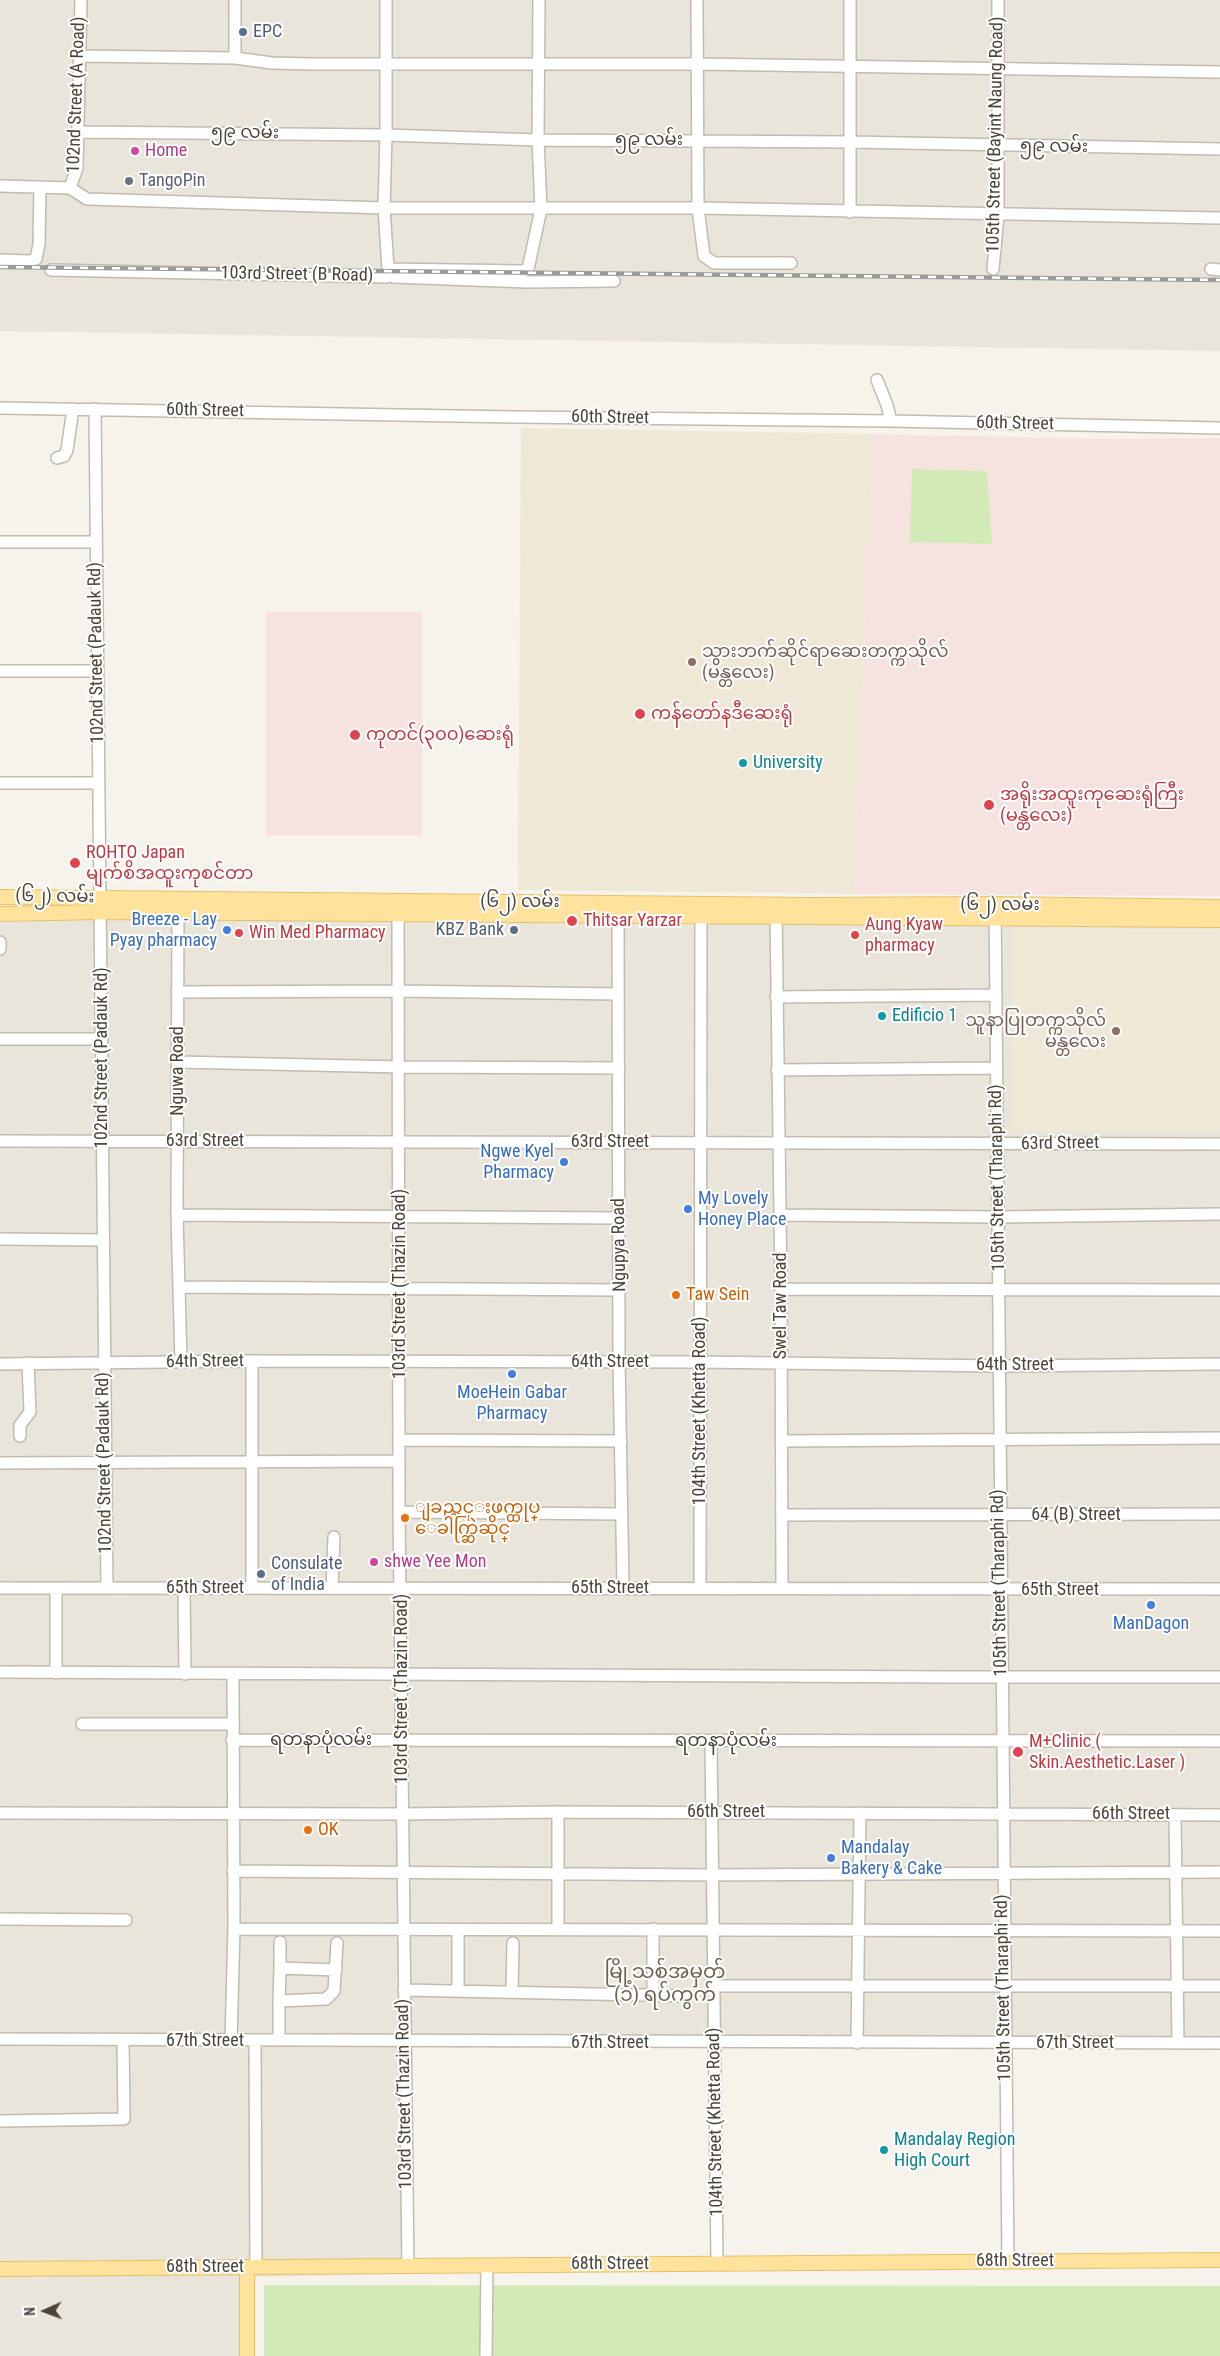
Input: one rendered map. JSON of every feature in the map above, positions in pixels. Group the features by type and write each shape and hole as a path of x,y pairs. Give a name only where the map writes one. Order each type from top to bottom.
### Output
{"main road":[{"name":"(၆၂) လမ်း","path":"0,896 178,914 398,908 776,911 1220,907"},
{"name":"(၆၂) လမ်း","path":"0,914 178,899 398,908"},
{"name":"(၆၂) လမ်း","path":"995,910 1220,920"},
{"name":"68th Street","path":"0,2269 1220,2260"},
{"path":"247,2356 252,2267"}],"street":[{"name":"102nd Street (A Road)","path":"81,0 77,168 70,188 87,199 384,208 698,208 1220,218"},
{"path":"235,0 235,58"},
{"name":"103rd Street (B Road)","path":"51,270 387,273 384,208 386,0"},
{"path":"527,282 541,209 538,140 539,0"},
{"path":"697,0 698,208 704,256 708,261 724,264 791,264"},
{"path":"850,0 850,212"},
{"name":"105th Street (Bayint Naung Road)","path":"993,269 998,215 998,0"},
{"path":"79,56 235,58 272,63 698,64 999,67 1220,72"},
{"name":"၅၉ လမ်း","path":"79,132 386,134 538,140 850,142 1220,149"},
{"path":"0,186 70,188"},
{"path":"0,260 29,261 36,259 39,244 40,187"},
{"path":"387,273 528,269"},
{"path":"387,273 527,282 614,281"},
{"path":"877,380 891,421"},
{"name":"60th Street","path":"0,408 514,417 891,421 1220,428"},
{"path":"57,458 64,456 67,450 73,409"},
{"name":"102nd Street (Padauk Rd)","path":"95,409 107,1588"},
{"path":"0,542 96,542"},
{"path":"0,671 97,671"},
{"path":"0,783 98,783"},
{"name":"Nguwa Road","path":"178,899 177,1215 181,1362"},
{"name":"103rd Street (Thazin Road)","path":"398,908 400,1067 399,1512 408,2267"},
{"name":"Ngupya Road","path":"618,909 619,1362 623,1588"},
{"name":"104th Street (Khetta Road)","path":"700,1588 701,910"},
{"name":"105th Street (Tharaphi Rd)","path":"995,910 1000,1289 999,1440 1002,1814 1008,2261"},
{"name":"Swel Taw Road","path":"776,911 782,1364 782,1588"},
{"path":"0,942 0,949"},
{"path":"177,992 398,991 618,994"},
{"path":"776,997 995,995"},
{"path":"0,1038 102,1039"},
{"path":"178,1062 400,1067 619,1068"},
{"path":"777,1070 996,1068"},
{"name":"63rd Street","path":"0,1141 779,1142 997,1145 1220,1144"},
{"path":"780,1215 1220,1214"},
{"path":"177,1215 620,1218"},
{"path":"0,1239 103,1240"},
{"path":"179,1287 400,1287 620,1290"},
{"path":"781,1289 1220,1290"},
{"path":"252,1362 252,1588"},
{"name":"64th Street","path":"0,1364 700,1362 999,1366 1220,1364"},
{"path":"20,1436 20,1425 30,1412 28,1364"},
{"path":"781,1441 1220,1438"},
{"path":"399,1440 621,1441"},
{"path":"0,1463 399,1461"},
{"path":"399,1512 622,1514"},
{"name":"64 (B) Street","path":"782,1515 1220,1514"},
{"path":"332,1588 334,1537"},
{"name":"65th Street","path":"0,1588 1220,1589"},
{"path":"56,1588 56,1673"},
{"path":"184,1588 185,1674"},
{"path":"0,1672 1220,1677"},
{"path":"231,2040 234,1929 233,1674"},
{"path":"82,1724 233,1724"},
{"name":"ရတနာပုံလမ်း","path":"232,1740 1220,1741"},
{"name":"104th Street (Khetta Road)","path":"710,1740 717,2263"},
{"path":"558,1812 558,1929"},
{"name":"66th Street","path":"0,1813 402,1814 712,1812 1220,1815"},
{"path":"857,2043 860,1813"},
{"path":"1175,1815 1178,2043"},
{"path":"233,1872 712,1876 1220,1872"},
{"path":"0,1920 126,1920"},
{"path":"234,1929 1220,1931"},
{"path":"652,1995 653,1929"},
{"path":"458,1930 458,1991"},
{"path":"279,2040 280,1942"},
{"path":"279,2001 326,1999 334,1992 337,1943"},
{"path":"512,1992 513,1943"},
{"path":"280,1968 336,1970"},
{"path":"714,1986 1220,1986"},
{"path":"404,1990 688,1996"},
{"name":"67th Street","path":"0,2039 1220,2044"},
{"path":"252,2267 255,2040"},
{"path":"0,2121 124,2119 123,2041"},
{"path":"486,2356 488,2265"}],"shaded area":[{"path":"0,0 1220,0 1220,351 0,331"},
{"name":"သွားဘက်ဆိုင်ရာဆေးတက္ကသိုလ် (မန္တလေး)","path":"521,428 873,434 854,894 518,890"},
{"path":"873,434 1106,439 1220,438 1220,896 854,894"},
{"path":"266,612 422,612 422,835 266,835"},
{"path":"0,907 1220,915 1220,2043 409,2043 411,2274 251,2277 250,2356 0,2356"},
{"name":"သူနာပြုတက္ကသိုလ် မန္တလေး","path":"1220,929 1220,1131 1012,1132 1011,930"}],"green space":[{"path":"912,469 987,471 992,544 910,542"},
{"path":"264,2285 1220,2286 1220,2356 264,2356"}],"railway":[{"path":"0,267 1220,280"}],"place":[{"name":"EPC","path":"243,32"},
{"name":"Home","path":"135,151"},
{"name":"TangoPin","path":"129,181"},
{"name":"သွားဘက်ဆိုင်ရာဆေးတက္ကသိုလ် (မန္တလေး)","path":"692,662"},
{"name":"ကန်တော်နဒီဆေးရုံ","path":"640,714"},
{"name":"ကုတင်(၃၀၀)ဆေးရုံ","path":"355,735"},
{"name":"University","path":"743,763"},
{"name":"အရိုးအထူးကုဆေးရုံကြီး (မန္တလေး)","path":"989,805"},
{"name":"ROHTO Japan မျက်စိအထူးကုစင်တာ","path":"75,863"},
{"name":"Thitsar Yarzar","path":"572,921"},
{"name":"Breeze - Lay Pyay pharmacy","path":"227,930"},
{"name":"KBZ Bank","path":"514,930"},
{"name":"Win Med Pharmacy","path":"239,933"},
{"name":"Aung Kyaw pharmacy","path":"855,935"},
{"name":"Edificio 1","path":"882,1016"},
{"name":"သူနာပြုတက္ကသိုလ် မန္တလေး","path":"1116,1031"},
{"name":"Ngwe Kyel Pharmacy","path":"564,1162"},
{"name":"My Lovely Honey Place","path":"688,1209"},
{"name":"Taw Sein","path":"676,1295"},
{"name":"MoeHein Gabar Pharmacy","path":"512,1374"},
{"name":"ျခည္လင္းဖက္ထုပ္ ေခါက္ဆြဲဆိုင္","path":"405,1518"},
{"name":"shwe Yee Mon","path":"374,1562"},
{"name":"Consulate of India","path":"261,1574"},
{"name":"ManDagon","path":"1151,1605"},
{"name":"M+Clinic ( Skin.Aesthetic.Laser )","path":"1018,1752"},
{"name":"OK","path":"308,1830"},
{"name":"Mandalay Bakery & Cake","path":"831,1858"},
{"name":"Mandalay Region High Court","path":"884,2150"}],"district":[{"name":"မြို့သစ်အမှတ် (၁) ရပ်ကွက်","path":"665,1984"}]}
